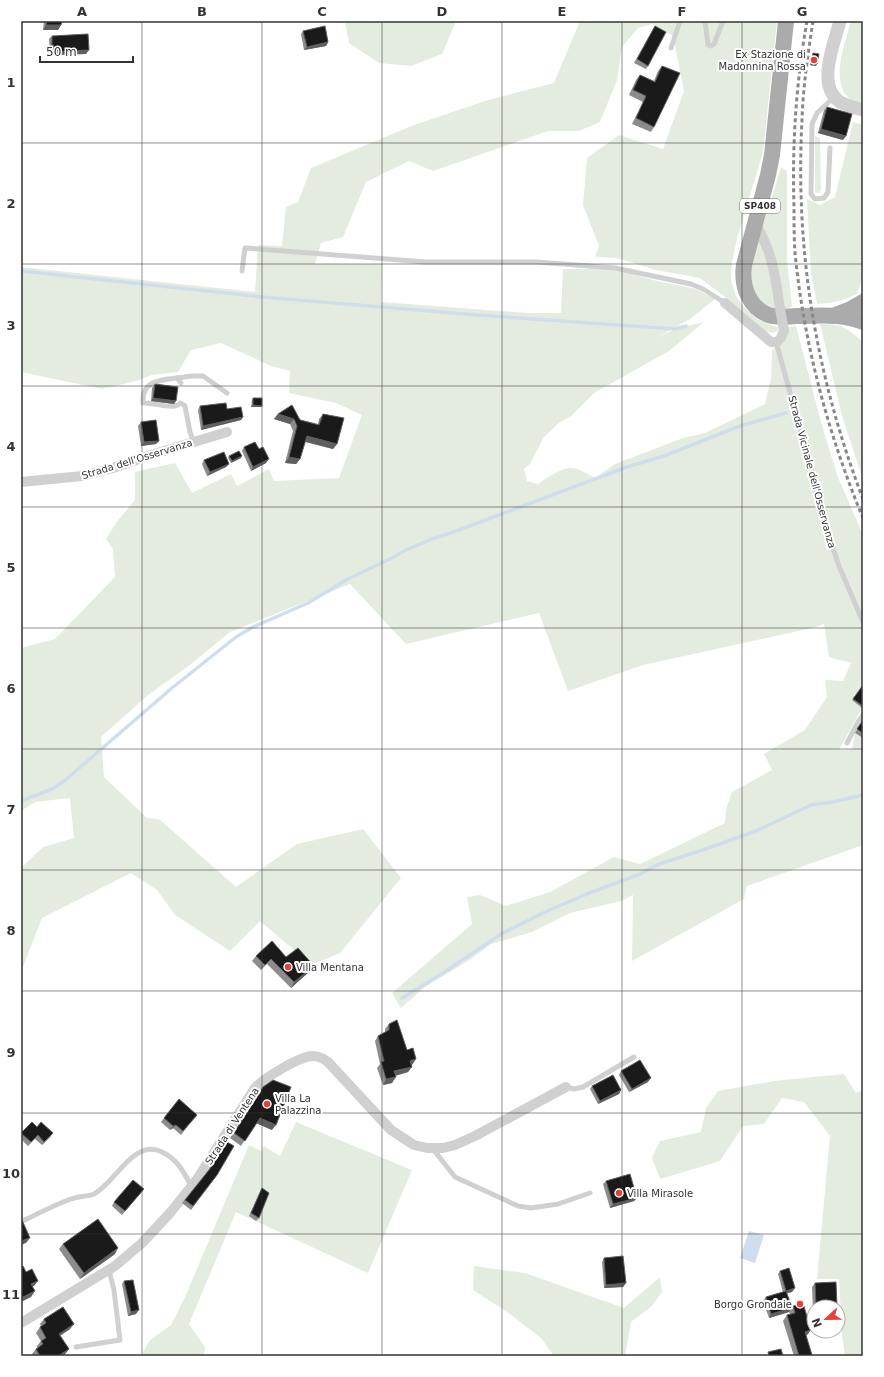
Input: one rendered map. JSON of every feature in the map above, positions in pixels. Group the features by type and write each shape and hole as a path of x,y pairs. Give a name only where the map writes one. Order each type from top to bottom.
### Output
{"main road":[{"name":"SP408","path":"786,21 773,145 768,175 742,276 746,291 752,304 765,313 776,316 833,316"},
{"path":"833,316 851,309 863,302"},
{"path":"833,316 863,322"}],"street":[{"path":"840,21 827,75 829,88 834,97 847,106 863,110"},
{"path":"725,303 771,342 776,342 782,336 784,330 772,259 764,239 755,223"},
{"name":"Strada dell'Osservanza","path":"21,482 82,476 113,468 227,432"},
{"name":"Strada di Ventena","path":"21,1323 109,1270 127,1257 142,1243 170,1213 205,1168 246,1100 259,1084 268,1077 296,1062 312,1056 318,1057 331,1065 391,1130 414,1145 422,1148 433,1149 448,1147 468,1139 566,1087"}],"lane":[{"path":"672,48 680,21"},
{"path":"705,21 707,42 708,45 711,46 714,44 723,21"},
{"path":"830,148 828,192 824,198 816,199 811,194 812,124 817,113 834,97"},
{"path":"242,271 245,248 426,262 537,262 615,268 682,281 703,289 725,303"},
{"name":"Strada Vicinale dell'Osservanza","path":"776,342 826,528 839,566 863,622"},
{"path":"194,442 190,432 185,406 181,403 177,407 172,407 143,403 142,398 145,390 155,381 203,376 227,393"},
{"path":"177,378 181,384"},
{"path":"847,743 863,715"},
{"path":"566,1087 574,1089 583,1087 634,1057"},
{"path":"21,1222 72,1198 93,1195 102,1189 135,1155 147,1149 161,1152 176,1161 191,1186"},
{"path":"433,1149 455,1177 518,1206 531,1208 558,1204 590,1193"},
{"path":"76,1347 120,1340 115,1295 109,1270"}],"shaded area":[{"path":"345,21 456,21 442,54 411,66 379,63 349,43"},
{"path":"580,21 777,21 763,152 737,239 732,262 731,281 736,296 744,307 757,319 779,327 777,331 773,333 764,331 725,297 700,278 656,270 617,258 595,257 599,246 583,205 587,158 619,135 663,149 684,91 673,36 652,24 638,28 622,47 617,80 600,122 579,131 548,131 433,171 409,161 366,182 343,237 321,243 315,264 382,264 381,302 528,313 561,313 563,269 615,269 653,280 696,289 715,299 690,319 658,337 678,328 704,322 669,351 594,393 571,416 559,423 544,437 530,464 524,469 527,481 538,484 557,472 569,468 579,470 595,478 615,464 683,438 705,433 765,404 771,379 772,350 785,340 787,327 796,326 821,422 837,475 863,535 863,688 852,700 862,708 839,750 852,749 855,733 863,738 863,845 747,886 744,899 632,961 633,895 621,901 570,913 532,932 491,944 471,959 425,987 401,1008 392,993 472,924 467,897 480,895 506,906 550,892 614,857 640,864 725,823 726,809 732,792 772,770 764,754 805,730 827,697 825,680 843,681 851,663 829,657 824,624 812,628 643,665 568,691 539,613 406,644 350,584 230,632 186,668 148,695 101,737 104,777 147,818 159,819 236,887 297,844 363,829 401,878 340,953 312,965 260,921 230,951 175,915 157,890 131,873 42,918 23,967 21,968 21,868 43,847 74,838 70,798 35,802 21,811 21,648 55,639 115,577 113,549 106,539 116,523 135,500 135,472 175,463 192,493 231,474 237,486 269,469 274,481 339,478 362,415 336,403 289,393 290,371 271,366 221,343 191,350 178,372 152,375 136,381 102,389 21,372 21,267 255,292 258,245 282,246 286,207 298,202 311,168 414,125 488,100 554,83"},
{"path":"851,21 863,21 863,103 851,100 844,93 841,84 840,62"},
{"path":"853,122 863,125 863,276 857,294 837,301 817,304 811,273 807,199 820,205 835,197"},
{"path":"815,136 820,138 821,190 819,193 815,191"},
{"path":"781,167 787,171 787,260 792,307 784,309 762,229 762,222 771,201"},
{"path":"758,239 767,255 776,309 757,300 749,277"},
{"path":"820,324 844,327 863,342 863,479 842,416"},
{"path":"844,1074 856,1093 863,1090 863,1356 845,1356 843,1339 846,1339 846,1299 840,1299 839,1279 817,1279 830,1136 804,1102 782,1098 764,1124 743,1126 720,1161 660,1179 652,1158 660,1141 701,1132 706,1108 718,1091 774,1081"},
{"path":"296,1122 412,1170 368,1273 236,1212 189,1324 205,1347 204,1356 143,1356 143,1352 150,1340 171,1325 186,1295 249,1145 261,1151 264,1146 280,1156"},
{"path":"474,1266 525,1273 624,1308 660,1277 662,1292 652,1306 631,1322 625,1356 554,1356 541,1338 510,1314 473,1290"}],"water":[{"path":"749,1231 764,1235 755,1263 740,1258"}],"building":[{"path":"47,21 62,21 61,25 46,25"},
{"path":"325,26 328,42 307,47 303,31"},
{"path":"655,26 666,32 648,66 637,59"},
{"path":"88,34 89,50 52,52 52,36"},
{"name":"Ex Stazione di Madonnina Rossa","path":"813,53 819,54 817,64 812,63"},
{"path":"662,66 680,73 654,127 636,118 646,96 633,90 640,75 655,82"},
{"path":"827,107 852,114 846,136 821,129"},
{"path":"155,384 178,387 176,401 153,398"},
{"path":"253,398 262,398 262,406 253,405"},
{"path":"226,403 227,409 241,407 243,417 203,426 200,406"},
{"path":"292,405 300,420 319,425 323,414 344,418 337,444 307,436 300,459 289,457 297,426 294,419 278,414"},
{"path":"156,420 159,441 144,442 141,422"},
{"path":"255,442 259,449 263,447 269,459 253,467 244,447"},
{"path":"239,451 242,456 232,461 229,456"},
{"path":"224,452 229,464 210,472 204,460"},
{"path":"863,685 863,706 853,699"},
{"path":"863,720 863,733 857,729"},
{"name":"Villa Mentana","path":"272,941 286,957 298,948 314,966 294,982 271,959 265,965 256,956"},
{"path":"397,1020 407,1050 413,1048 416,1059 410,1061 412,1067 394,1071 396,1077 386,1079 381,1062 384,1061 378,1036 389,1030 389,1024"},
{"path":"640,1060 651,1078 632,1089 621,1071"},
{"path":"613,1075 621,1090 600,1101 592,1086"},
{"name":"Villa La Palazzina","path":"273,1080 291,1087 276,1125 260,1118 245,1141 234,1133 263,1087"},
{"path":"179,1099 197,1115 183,1131 176,1125 173,1126 164,1118"},
{"path":"32,1122 37,1127 41,1122 53,1133 44,1142 38,1135 31,1142 21,1133"},
{"path":"227,1142 234,1146 217,1175 193,1206 185,1200 209,1170"},
{"name":"Villa Mirasole","path":"630,1174 637,1198 613,1204 606,1181"},
{"path":"133,1180 144,1189 125,1211 114,1202"},
{"path":"262,1188 269,1193 259,1218 251,1213"},
{"path":"98,1219 118,1248 84,1273 63,1244"},
{"path":"22,1220 30,1238 21,1241 21,1221"},
{"path":"623,1256 626,1283 606,1285 604,1258"},
{"path":"23,1266 26,1272 32,1269 38,1281 31,1284 35,1291 21,1298 21,1267"},
{"path":"789,1268 795,1288 786,1291 780,1271"},
{"path":"133,1280 139,1310 131,1312 124,1281"},
{"path":"836,1282 837,1299 816,1299 815,1283"},
{"path":"786,1291 792,1308 771,1314 766,1297"},
{"path":"803,1303 806,1313 806,1339 812,1355 810,1356 799,1356 787,1315 795,1313 793,1306"},
{"path":"63,1307 74,1324 59,1334 69,1349 58,1356 40,1356 36,1349 43,1344 41,1341 46,1338 40,1327 46,1323 44,1319"},
{"path":"781,1349 783,1356 769,1356 768,1352"}],"waterway":[{"path":"21,271 262,297 477,315 675,329 686,326"},
{"path":"21,801 52,789 63,782 172,688 236,637 253,627 308,603 348,579 406,550 432,539 627,467 664,456 740,426 786,413"},
{"path":"402,998 443,973 501,934 545,912 640,874 659,864 756,831 811,805 833,802 863,795"}],"railway":[{"path":"807,21 800,68 794,137 795,253 804,321 819,388 839,454 863,518"},
{"path":"813,21 802,120 802,218 806,265 812,313 821,360 847,453 863,499"}],"place":[{"name":"Ex Stazione di Madonnina Rossa","path":"814,60"},
{"name":"Villa Mentana","path":"288,967"},
{"name":"Villa La Palazzina","path":"267,1104"},
{"name":"Villa Mirasole","path":"619,1193"},
{"name":"Borgo Grondaie","path":"800,1304"}]}
